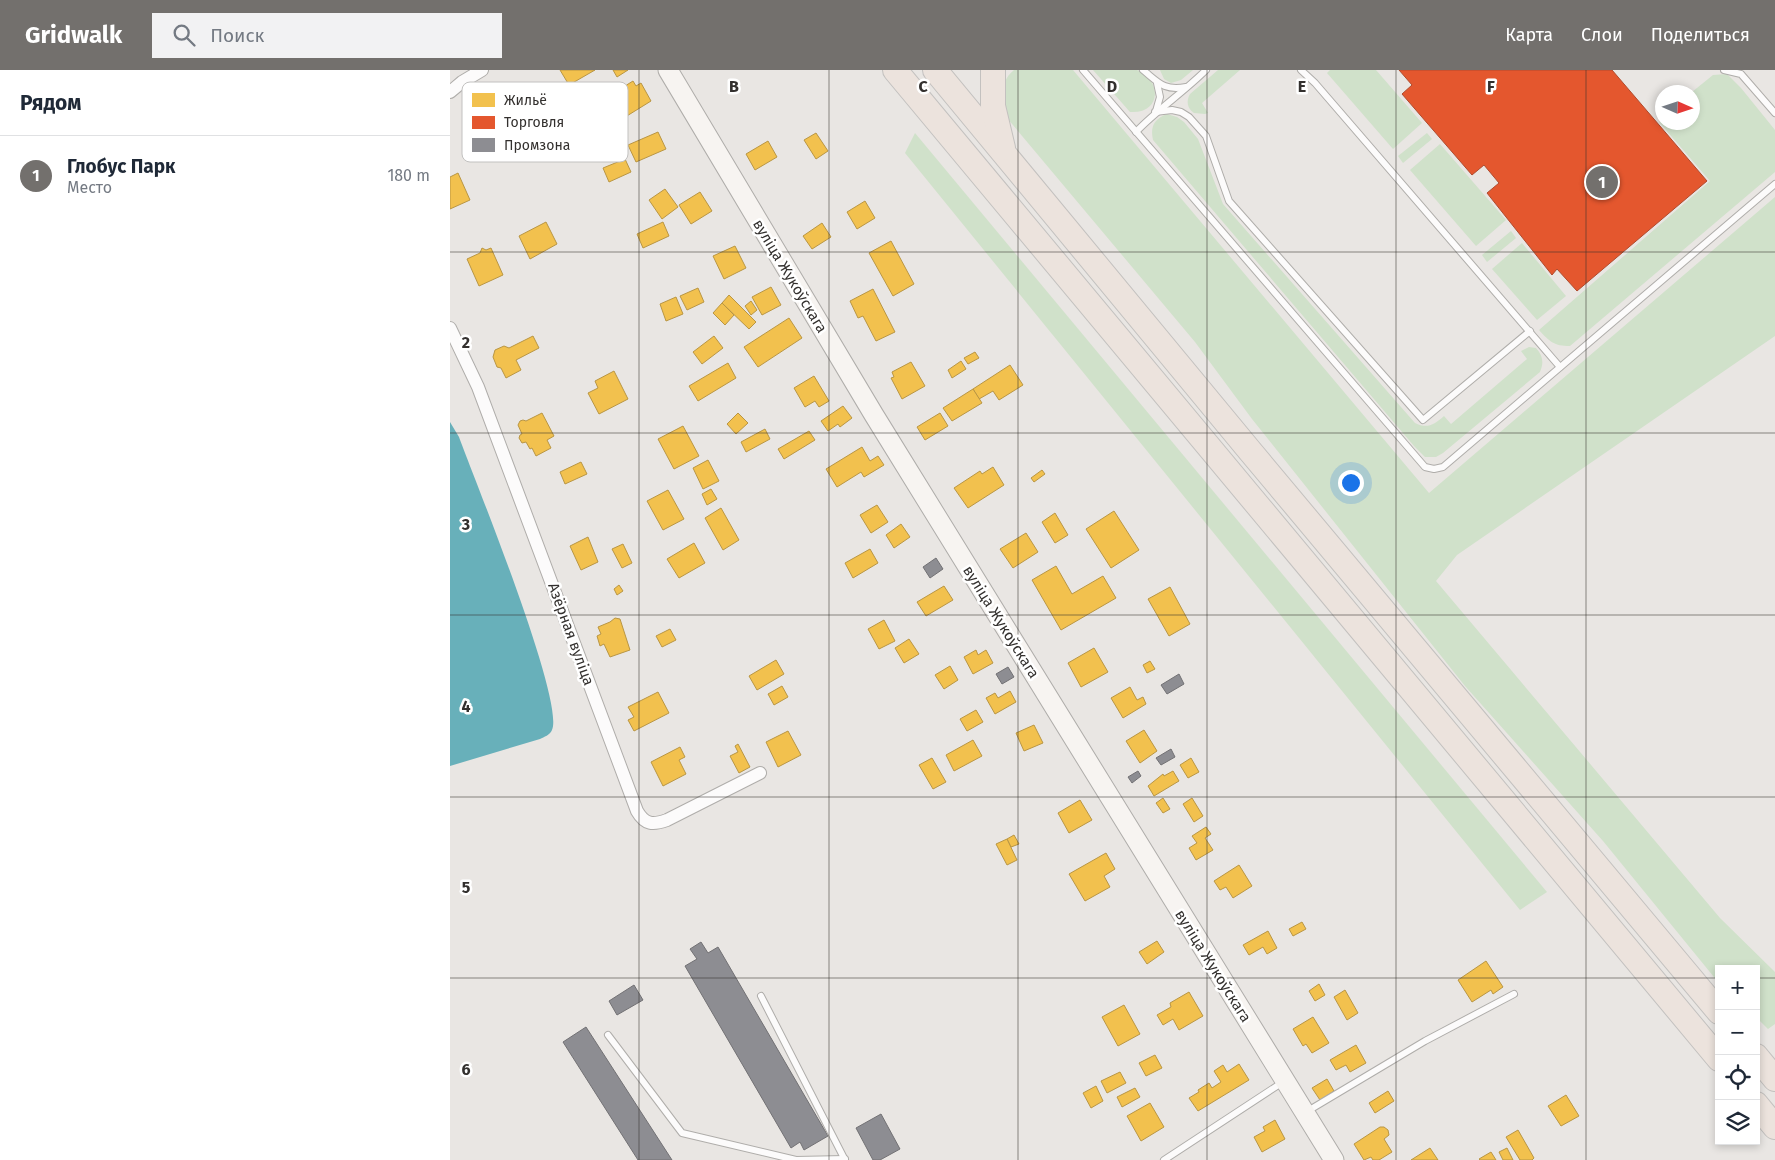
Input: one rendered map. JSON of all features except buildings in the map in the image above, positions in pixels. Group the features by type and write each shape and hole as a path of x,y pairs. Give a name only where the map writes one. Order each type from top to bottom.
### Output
{"highway":[{"path":"895,70 1716,1055"},
{"path":"935,70 1717,1010"},
{"path":"993,70 993,106 1004,155"},
{"path":"1760,1061 1775,1079"},
{"path":"1760,1109 1775,1127"}],"street":[{"path":"450,92 482,70"},
{"name":"вуліца Жукоўскага","path":"676,73 874,415 1284,1082 1334,1160"},
{"name":"Азёрная вуліца","path":"450,328 481,396 637,811 642,819 658,824 760,773"}],"lane":[{"path":"1083,70 1425,467 1434,469 1443,467 1775,184"},
{"path":"1143,70 1166,88 1189,87"},
{"path":"1136,132 1155,112 1189,87 1206,70"},
{"path":"1301,70 1315,83 1560,367"},
{"path":"1724,70 1741,74 1775,113"},
{"path":"1155,112 1160,97 1157,82"},
{"path":"1155,112 1172,110 1181,112 1189,117 1206,136 1229,201 1424,420 1530,331"},
{"path":"1305,1113 1425,1041 1514,994"},
{"path":"608,1035 682,1133 796,1160 845,1160 761,996"},
{"path":"1164,1160 1284,1082"}],"green space":[{"path":"1014,70 1073,70 1429,493 1775,197 1775,336 1457,555 1436,581 1720,918 1775,972 1775,1024 1768,1029 1760,1021 1760,965 1715,965 1715,978 1603,841 1465,686 1252,419 1195,342 1007,118 1002,92 1009,75"},
{"path":"1093,70 1137,70 1151,81 1155,96 1153,102 1148,108 1130,112"},
{"path":"1160,70 1193,70 1181,80 1171,83 1164,79"},
{"path":"1218,70 1240,70 1202,103 1208,113 1194,113 1188,104 1190,94"},
{"path":"1330,70 1376,70 1422,123 1393,149 1327,73"},
{"path":"1727,74 1741,88 1775,130 1775,172 1570,346 1560,345 1546,338 1539,330 1710,181 1666,130 1700,130 1700,86 1713,75"},
{"path":"1167,114 1177,117 1184,122 1198,139 1223,204 1415,423 1427,426 1437,422 1444,416 1451,424 1527,359 1521,351 1529,347 1536,348 1541,356 1542,365 1540,372 1443,453 1436,457 1425,457 1153,140 1152,131 1154,124 1159,118"},
{"path":"915,133 1547,892 1520,910 905,153"},
{"path":"1427,133 1432,139 1403,163 1398,156"},
{"path":"1440,144 1506,220 1476,246 1410,170"},
{"path":"1511,231 1516,238 1487,262 1482,255"},
{"path":"1522,243 1566,296 1537,320 1492,269"}],"water":[{"path":"450,422 459,437 532,635 545,678 552,711 552,730 540,739 450,766"}],"place":[{"name":"Глобус Парк","path":"1602,182"}]}
